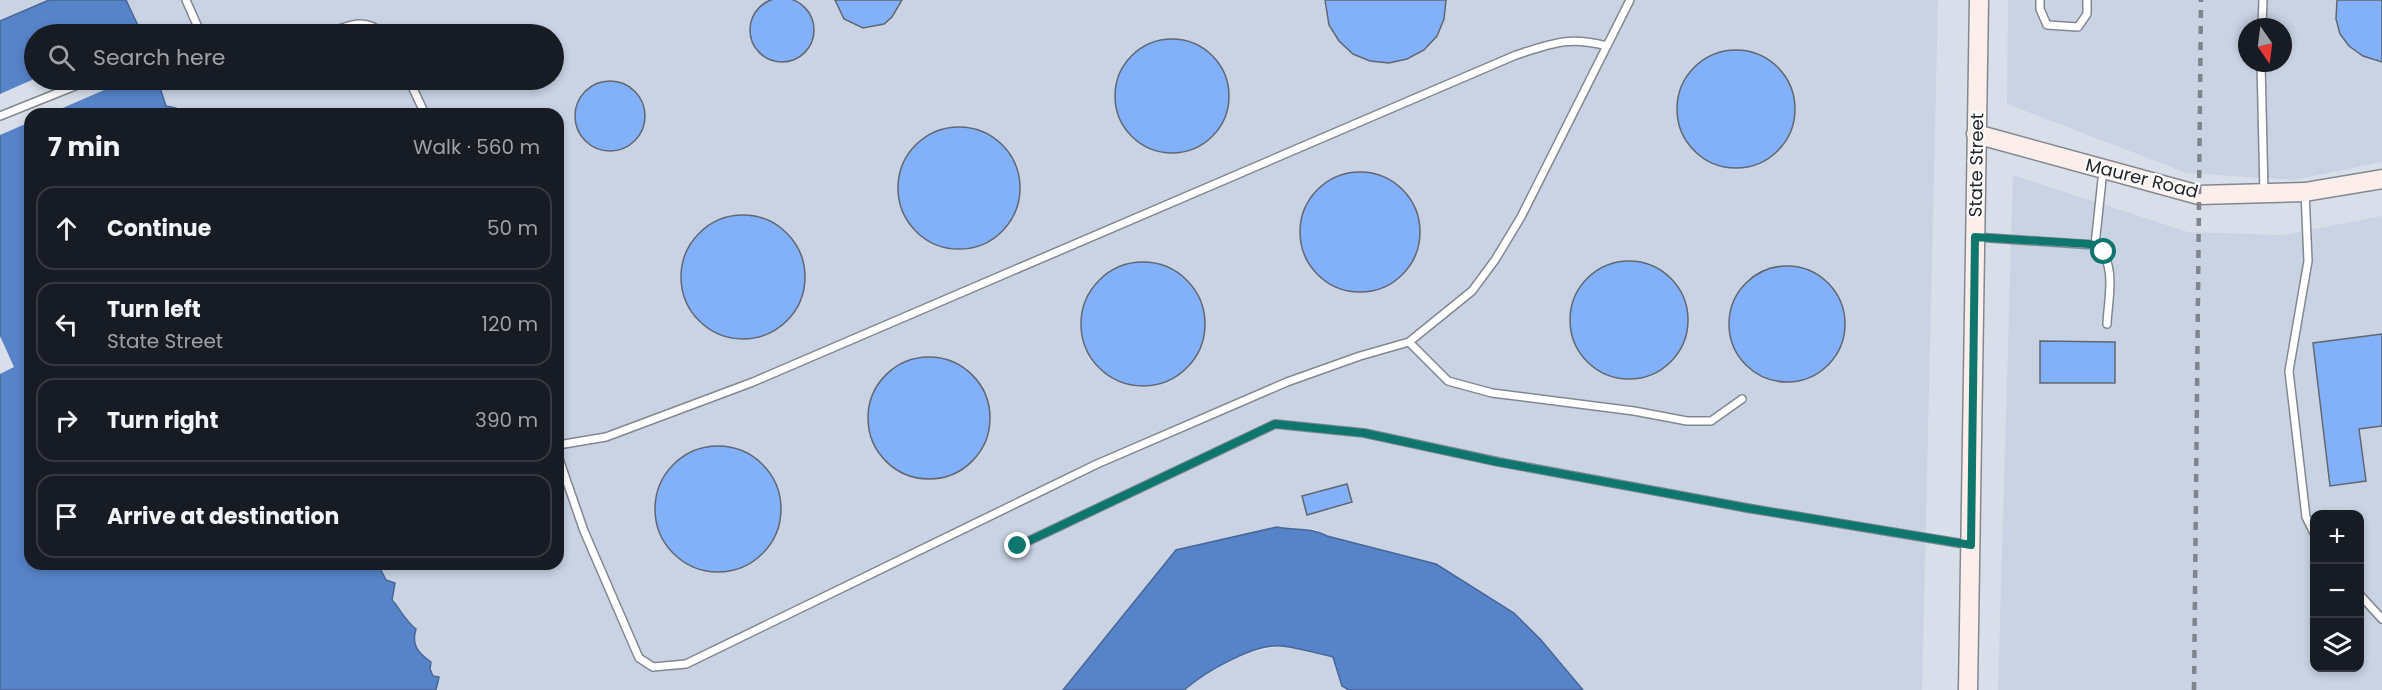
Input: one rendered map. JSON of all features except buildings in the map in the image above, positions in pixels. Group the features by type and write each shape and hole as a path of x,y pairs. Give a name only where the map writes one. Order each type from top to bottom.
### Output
{"street":[{"name":"State Street","path":"1968,690 1979,0"},
{"name":"Maurer Road","path":"1976,134 2199,195 2305,192 2382,179"}],"lane":[{"path":"186,0 196,24"},
{"path":"564,473 584,531 639,658 653,667 686,664 1097,464 1287,382 1409,342 1472,291 1495,261 1521,217 1630,0"},
{"path":"2040,0 2040,9 2047,25 2078,27 2087,14 2087,0"},
{"path":"2262,18 2263,0"},
{"path":"564,444 606,437 753,382 1516,55 1559,42 1581,39 1607,46"},
{"path":"2261,72 2264,193"},
{"path":"0,116 65,90"},
{"path":"414,90 422,108"},
{"path":"2095,245 2103,169"},
{"path":"2305,192 2307,261 2289,371 2306,517 2310,524"},
{"path":"1975,237 2095,245 2104,252 2110,267 2107,324"},
{"path":"1409,342 1448,381 1492,393 1634,411 1687,422 1711,421 1742,399"},
{"path":"1018,546 1275,424 1364,433 1498,462 1736,506 1971,545"},
{"path":"2364,600 2382,619"}],"shaded area":[{"path":"0,0 49,0 0,21"},
{"path":"126,0 1938,0 1922,690 1583,690 1541,640 1514,613 1436,564 1327,536 1315,529 1291,530 1277,527 1176,550 1063,690 436,690 438,677 433,676 430,668 431,662 421,655 415,646 403,611 392,601 392,591 381,570 564,570 564,108 176,108 166,107 161,90 564,90 564,24 137,24"},
{"path":"2008,0 2382,0 2382,162 2294,180 2187,173 2007,104"},
{"path":"2013,175 2188,232 2283,235 2382,216 2382,690 1998,690"},
{"path":"1280,646 1333,657 1342,685 1349,690 1184,690 1198,678 1239,656"}],"water":[{"path":"49,0 126,0 137,24 24,24 24,90 161,90 166,106 176,108 24,108 24,570 381,570 386,580 395,583 392,600 416,629 415,644 422,655 431,662 430,669 433,676 439,677 436,690 0,690 0,21"},
{"path":"1277,527 1315,531 1436,564 1514,613 1541,640 1583,690 1349,690 1342,686 1333,657 1301,649 1271,646 1230,660 1184,690 1063,690 1176,550"}],"pier":[{"path":"24,83 24,90 104,90 63,108 24,108 24,125 0,135 0,94"},
{"path":"0,336 14,367 0,374"}],"railway":[{"path":"2194,690 2201,0"}],"route":[{"path":"1018,546 1275,424 1364,433 1498,462 1747,508 1971,545 1975,237 2088,244 2095,245 2104,252"}]}
